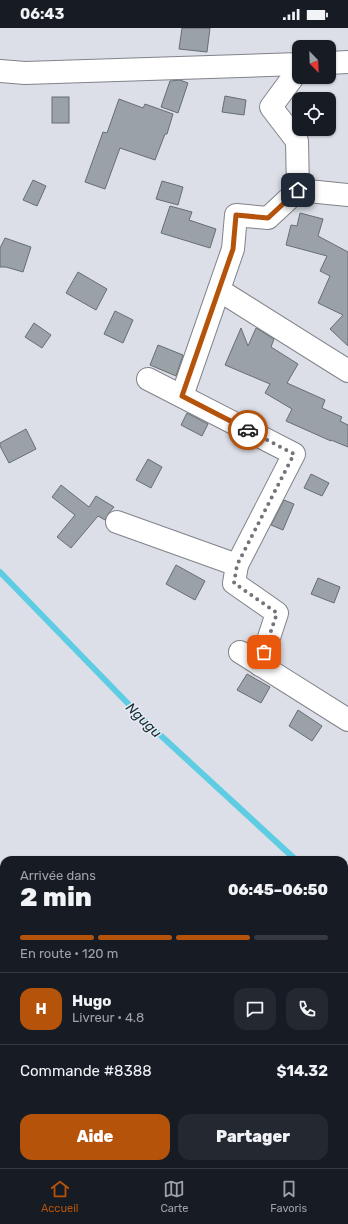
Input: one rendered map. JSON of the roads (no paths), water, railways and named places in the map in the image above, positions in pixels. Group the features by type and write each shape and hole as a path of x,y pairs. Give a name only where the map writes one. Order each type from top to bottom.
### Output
{"street":[{"path":"336,63 348,62"},
{"path":"0,71 25,72 292,64"},
{"path":"182,396 233,249 236,215 268,218 298,190 297,141 272,107 292,79"},
{"path":"298,190 348,195"},
{"path":"219,290 348,371"},
{"path":"148,378 294,454 237,565 234,583 277,613 260,665"},
{"path":"117,522 237,565"},
{"path":"240,652 348,720"}],"waterway":[{"name":"Ngugu","path":"0,572 144,720 292,856"}]}
